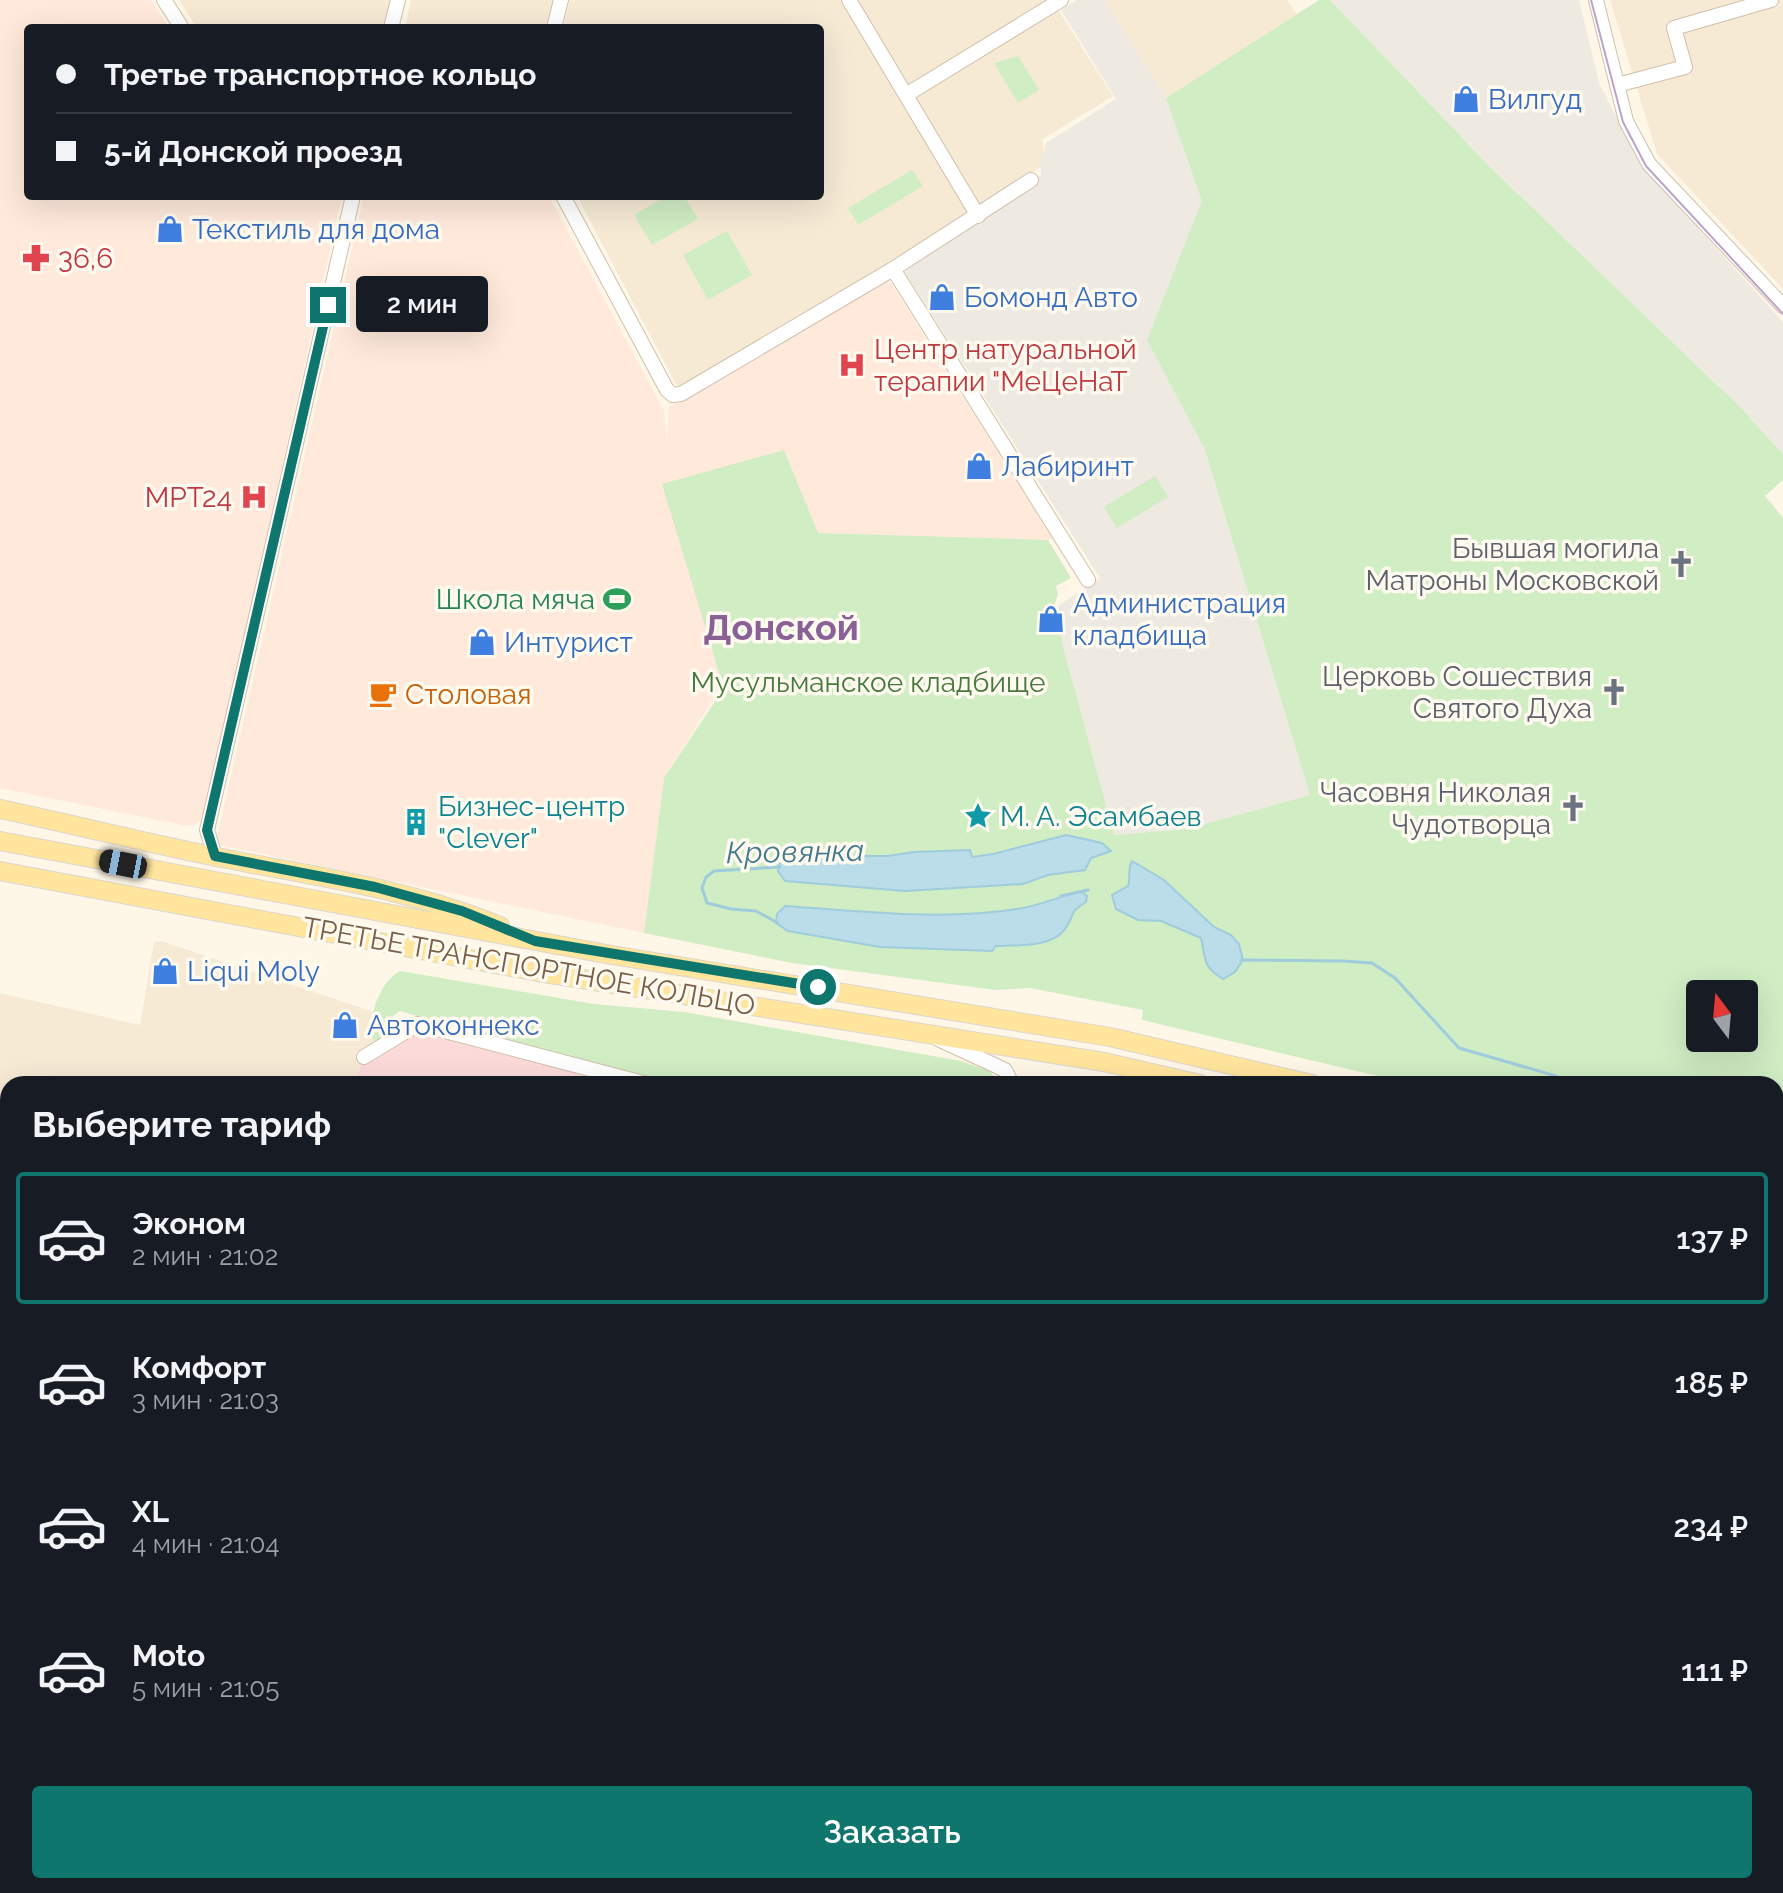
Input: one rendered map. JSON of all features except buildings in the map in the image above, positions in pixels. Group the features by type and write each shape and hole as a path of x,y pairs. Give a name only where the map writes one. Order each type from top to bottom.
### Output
{"main road":[{"path":"0,809 375,887 462,911 535,941"},
{"name":"ТРЕТЬЕ ТРАНСПОРТНОЕ КОЛЬЦО","path":"0,841 535,941 1110,1037 1278,1076"},
{"name":"ТРЕТЬЕ ТРАНСПОРТНОЕ КОЛЬЦО","path":"0,871 538,972 919,1031 1104,1062 1165,1076"}],"street":[{"path":"164,0 179,24"},
{"path":"392,24 398,0"},
{"path":"555,24 561,0"},
{"path":"849,0 978,216"},
{"path":"906,95 1061,0"},
{"path":"1596,0 1626,121 1649,164 1783,306"},
{"path":"1617,85 1685,67 1674,28 1771,0"},
{"path":"565,200 667,390 673,395 681,394 893,269 1031,180"},
{"path":"215,856 207,830 352,200"},
{"path":"893,269 1088,580"},
{"path":"186,848 207,830"},
{"path":"364,1057 418,1024 616,1076"},
{"path":"919,1031 1005,1070 1008,1076"}],"shaded area":[{"path":"0,0 151,0 166,24 24,24 24,200 341,200 204,817 195,825 182,825 0,788"},
{"path":"179,0 391,0 386,24 194,24"},
{"path":"411,0 555,0 549,24 406,24"},
{"path":"570,0 842,0 969,214 678,388 579,200 824,200 824,24 564,24"},
{"path":"858,0 1052,0 1113,96 1043,139 1044,165 980,204"},
{"path":"1077,0 1104,0 1166,98 1203,201 1147,340 1205,450 1310,795 1187,829 1114,835 1053,609 1100,578 906,274 908,265 1041,175 1046,143 1116,99 1061,10"},
{"path":"1104,0 1287,0 1297,14 1166,98"},
{"path":"1330,0 1579,0 1599,83 1641,165 1783,322 1783,454 1741,408 1492,169"},
{"path":"1610,0 1783,0 1783,289 1657,154"},
{"path":"363,200 551,200 664,411 667,440 669,407 882,281 890,282 1052,538 1003,540 818,533 716,655 719,690 664,778 644,933 216,842"},
{"path":"161,941 425,1029 591,1076 0,1076 0,993 140,1025 154,942"},
{"path":"425,1029 591,1076 358,1076 361,1065"}],"green space":[{"name":"Мусульманское кладбище","path":"1319,0 1330,0 1492,169 1741,408 1783,454 1783,480 1765,496 1783,518 1783,1076 1377,1076 1142,1020 1143,1010 1030,988 996,990 792,963 644,933 664,778 714,703 720,676 662,484 784,450 818,533 1048,540 1071,578 1056,586 1058,594 1053,609 1114,835 1187,829 1310,795 1205,450 1147,340 1202,201 1166,98"},
{"path":"1018,56 1039,90 1018,103 994,63"},
{"path":"912,170 923,186 858,225 848,208"},
{"path":"660,200 686,200 698,219 652,245 634,215"},
{"path":"727,231 752,275 708,300 683,255"},
{"path":"1155,476 1168,497 1117,528 1104,507"},
{"path":"400,971 594,1004 684,1012 961,1061 989,1071 994,1076 591,1076 425,1029 427,1019 400,1011 394,1015 379,1045 367,1033 382,990"}],"water":[{"path":"1066,835 1102,843 1111,851 1091,858 1085,870 1048,875 1023,884 905,891 785,881 778,871 779,861 788,856 888,856 970,850 972,857"},
{"path":"1132,861 1164,880 1214,927 1231,935 1239,944 1243,960 1235,972 1223,979 1211,970 1201,938 1161,921 1138,920 1116,909 1112,895 1128,886"},
{"path":"1082,891 1087,896 1086,902 1075,910 1067,926 1054,938 1035,944 996,946 992,951 880,947 788,931 776,923 777,914 785,906 901,914 988,913 1025,908"}],"waterway":[{"name":"Кровянка","path":"778,923 756,911 707,903 702,888 706,877 714,871 780,867"},
{"name":"Кровянка","path":"1061,896 1088,890"},
{"name":"Кровянка","path":"1241,960 1372,963 1395,978 1459,1048 1556,1076"}],"tram line":[{"path":"1591,0 1623,122 1646,166 1783,314"}],"place":[{"name":"Вилгуд","path":"1466,99"},
{"name":"Текстиль для дома","path":"170,229"},
{"name":"36,6","path":"36,258"},
{"name":"Бомонд Авто","path":"942,297"},
{"name":"Центр натуральной терапии \"МеЦеНаТ","path":"852,365"},
{"name":"Лабиринт","path":"979,466"},
{"name":"МРТ24","path":"254,497"},
{"name":"Бывшая могила Матроны Московской","path":"1681,564"},
{"name":"Школа мяча","path":"617,599"},
{"name":"Администрация кладбища","path":"1051,619"},
{"name":"Интурист","path":"482,642"},
{"name":"Церковь Сошествия Святого Духа","path":"1614,692"},
{"name":"Столовая","path":"383,694"},
{"name":"Часовня Николая Чудотворца","path":"1573,808"},
{"name":"М. А. Эсамбаев","path":"978,816"},
{"name":"Бизнес-центр \"Clever\"","path":"416,822"},
{"name":"Liqui Moly","path":"165,971"},
{"name":"Автоконнекс","path":"345,1025"}],"district":[{"name":"Донской","path":"781,627"}],"route":[{"path":"328,305 207,830 215,856 375,887 462,911 535,941 818,987"}]}
